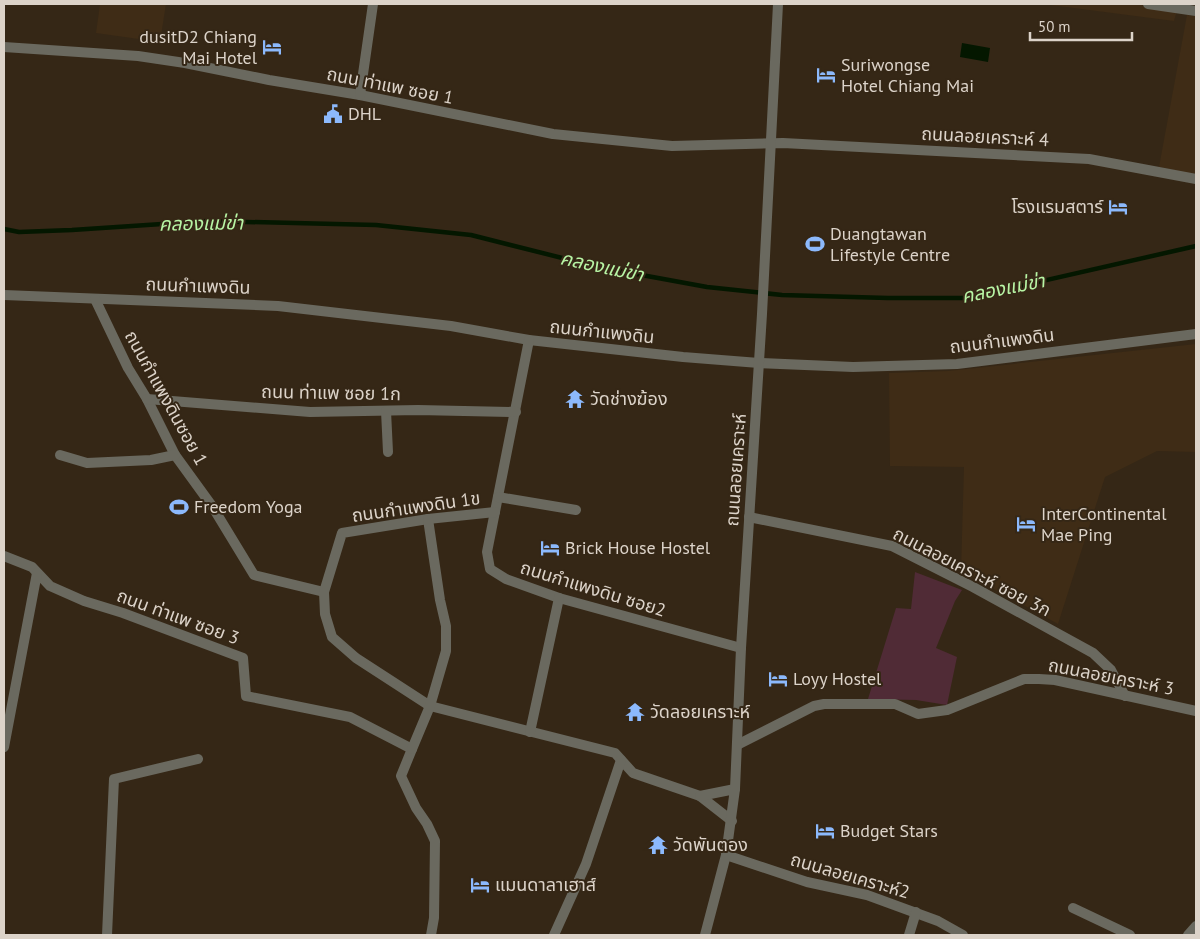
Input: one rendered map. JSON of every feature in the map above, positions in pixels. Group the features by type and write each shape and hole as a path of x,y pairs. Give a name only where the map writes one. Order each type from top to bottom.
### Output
{"street":[{"path":"360,95 374,4"},
{"name":"ถนนลอยเคราะห์","path":"705,935 726,854 735,789 741,648 762,314 778,4"},
{"path":"1148,4 1171,5 1196,11"},
{"name":"ถนน ท่าแพ ซอย 1","path":"4,47 138,56 185,63 269,80 360,95 553,134 672,146 771,143"},
{"name":"ถนนลอยเคราะห์ 4","path":"771,143 1089,159 1196,179"},
{"name":"ถนนกำแพงดิน","path":"4,295 278,306 452,326 529,340 683,357 759,363 853,367 957,364 1196,334"},
{"name":"ถนนกำแพงดินซอย 1","path":"95,299 128,368 147,399 175,455 212,506 254,575 324,592"},
{"name":"ถนนกำแพงดิน ซอย2","path":"529,340 487,552 490,569 506,579 559,598 741,648"},
{"name":"ถนน ท่าแพ ซอย 1ก","path":"147,399 310,412 516,412"},
{"path":"386,411 388,452"},
{"path":"60,456 87,463 151,460 175,455"},
{"path":"498,497 576,510"},
{"name":"ถนนกำแพงดิน 1ข","path":"324,592 342,533 428,519 495,512"},
{"name":"ถนนลอยเคราะห์ ซอย 3ก","path":"749,517 892,546 973,587 1093,654 1111,670 1125,696"},
{"path":"428,519 440,600 446,626 446,651 430,706 401,776 435,842 434,918 431,935"},
{"name":"ถนน ท่าแพ ซอย 3","path":"4,556 32,567 50,586 84,601 122,613 243,658 246,696 350,717 412,749"},
{"path":"4,747 37,573"},
{"path":"324,592 325,614 332,637 356,658 430,706 615,753 633,773 700,796 732,821"},
{"path":"530,732 559,598"},
{"name":"ถนนลอยเคราะห์ 3","path":"737,744 814,706 824,704 895,704 918,714 948,710 1024,679 1055,680 1196,711"},
{"path":"107,935 114,779 198,759"},
{"path":"554,935 586,864 621,760"},
{"path":"700,796 735,789"},
{"name":"ถนนลอยเคราะห์2","path":"726,854 807,882 867,895 938,921 963,935"},
{"path":"1073,908 1130,935"},
{"path":"909,935 916,912"},
{"path":"1188,935 1196,926"}],"shaded area":[{"path":"100,4 166,4 160,42 96,33"},
{"path":"1043,4 1179,4 1174,21"},
{"path":"1187,15 1196,16 1196,175 1159,167"},
{"path":"962,43 990,48 988,62 960,57"},
{"name":"InterContinental Mae Ping","path":"1196,344 1196,452 1157,451 1105,477 1058,624 961,571 964,467 890,466 889,373 948,371"},
{"path":"915,572 962,590 955,601 936,648 957,657 947,705 916,700 868,699 896,608 911,609"}],"waterway":[{"name":"คลองแม่ข่า","path":"4,229 19,232 72,230 207,221 376,225 471,235 598,267 707,287 782,295 888,298 968,298 1196,246"}],"place":[{"name":"dusitD2 Chiang Mai Hotel","path":"272,47"},
{"name":"Suriwongse Hotel Chiang Mai","path":"826,75"},
{"name":"DHL","path":"333,114"},
{"name":"โรงแรมสตาร์","path":"1118,207"},
{"name":"Duangtawan Lifestyle Centre","path":"815,244"},
{"name":"วัดช่างฆ้อง","path":"575,399"},
{"name":"Freedom Yoga","path":"179,507"},
{"name":"InterContinental Mae Ping","path":"1026,524"},
{"name":"Brick House Hostel","path":"550,548"},
{"name":"Loyy Hostel","path":"778,679"},
{"name":"วัดลอยเคราะห์","path":"635,712"},
{"name":"Budget Stars","path":"825,831"},
{"name":"วัดพันตอง","path":"658,845"},
{"name":"แมนดาลาเฮาส์","path":"480,885"}]}
